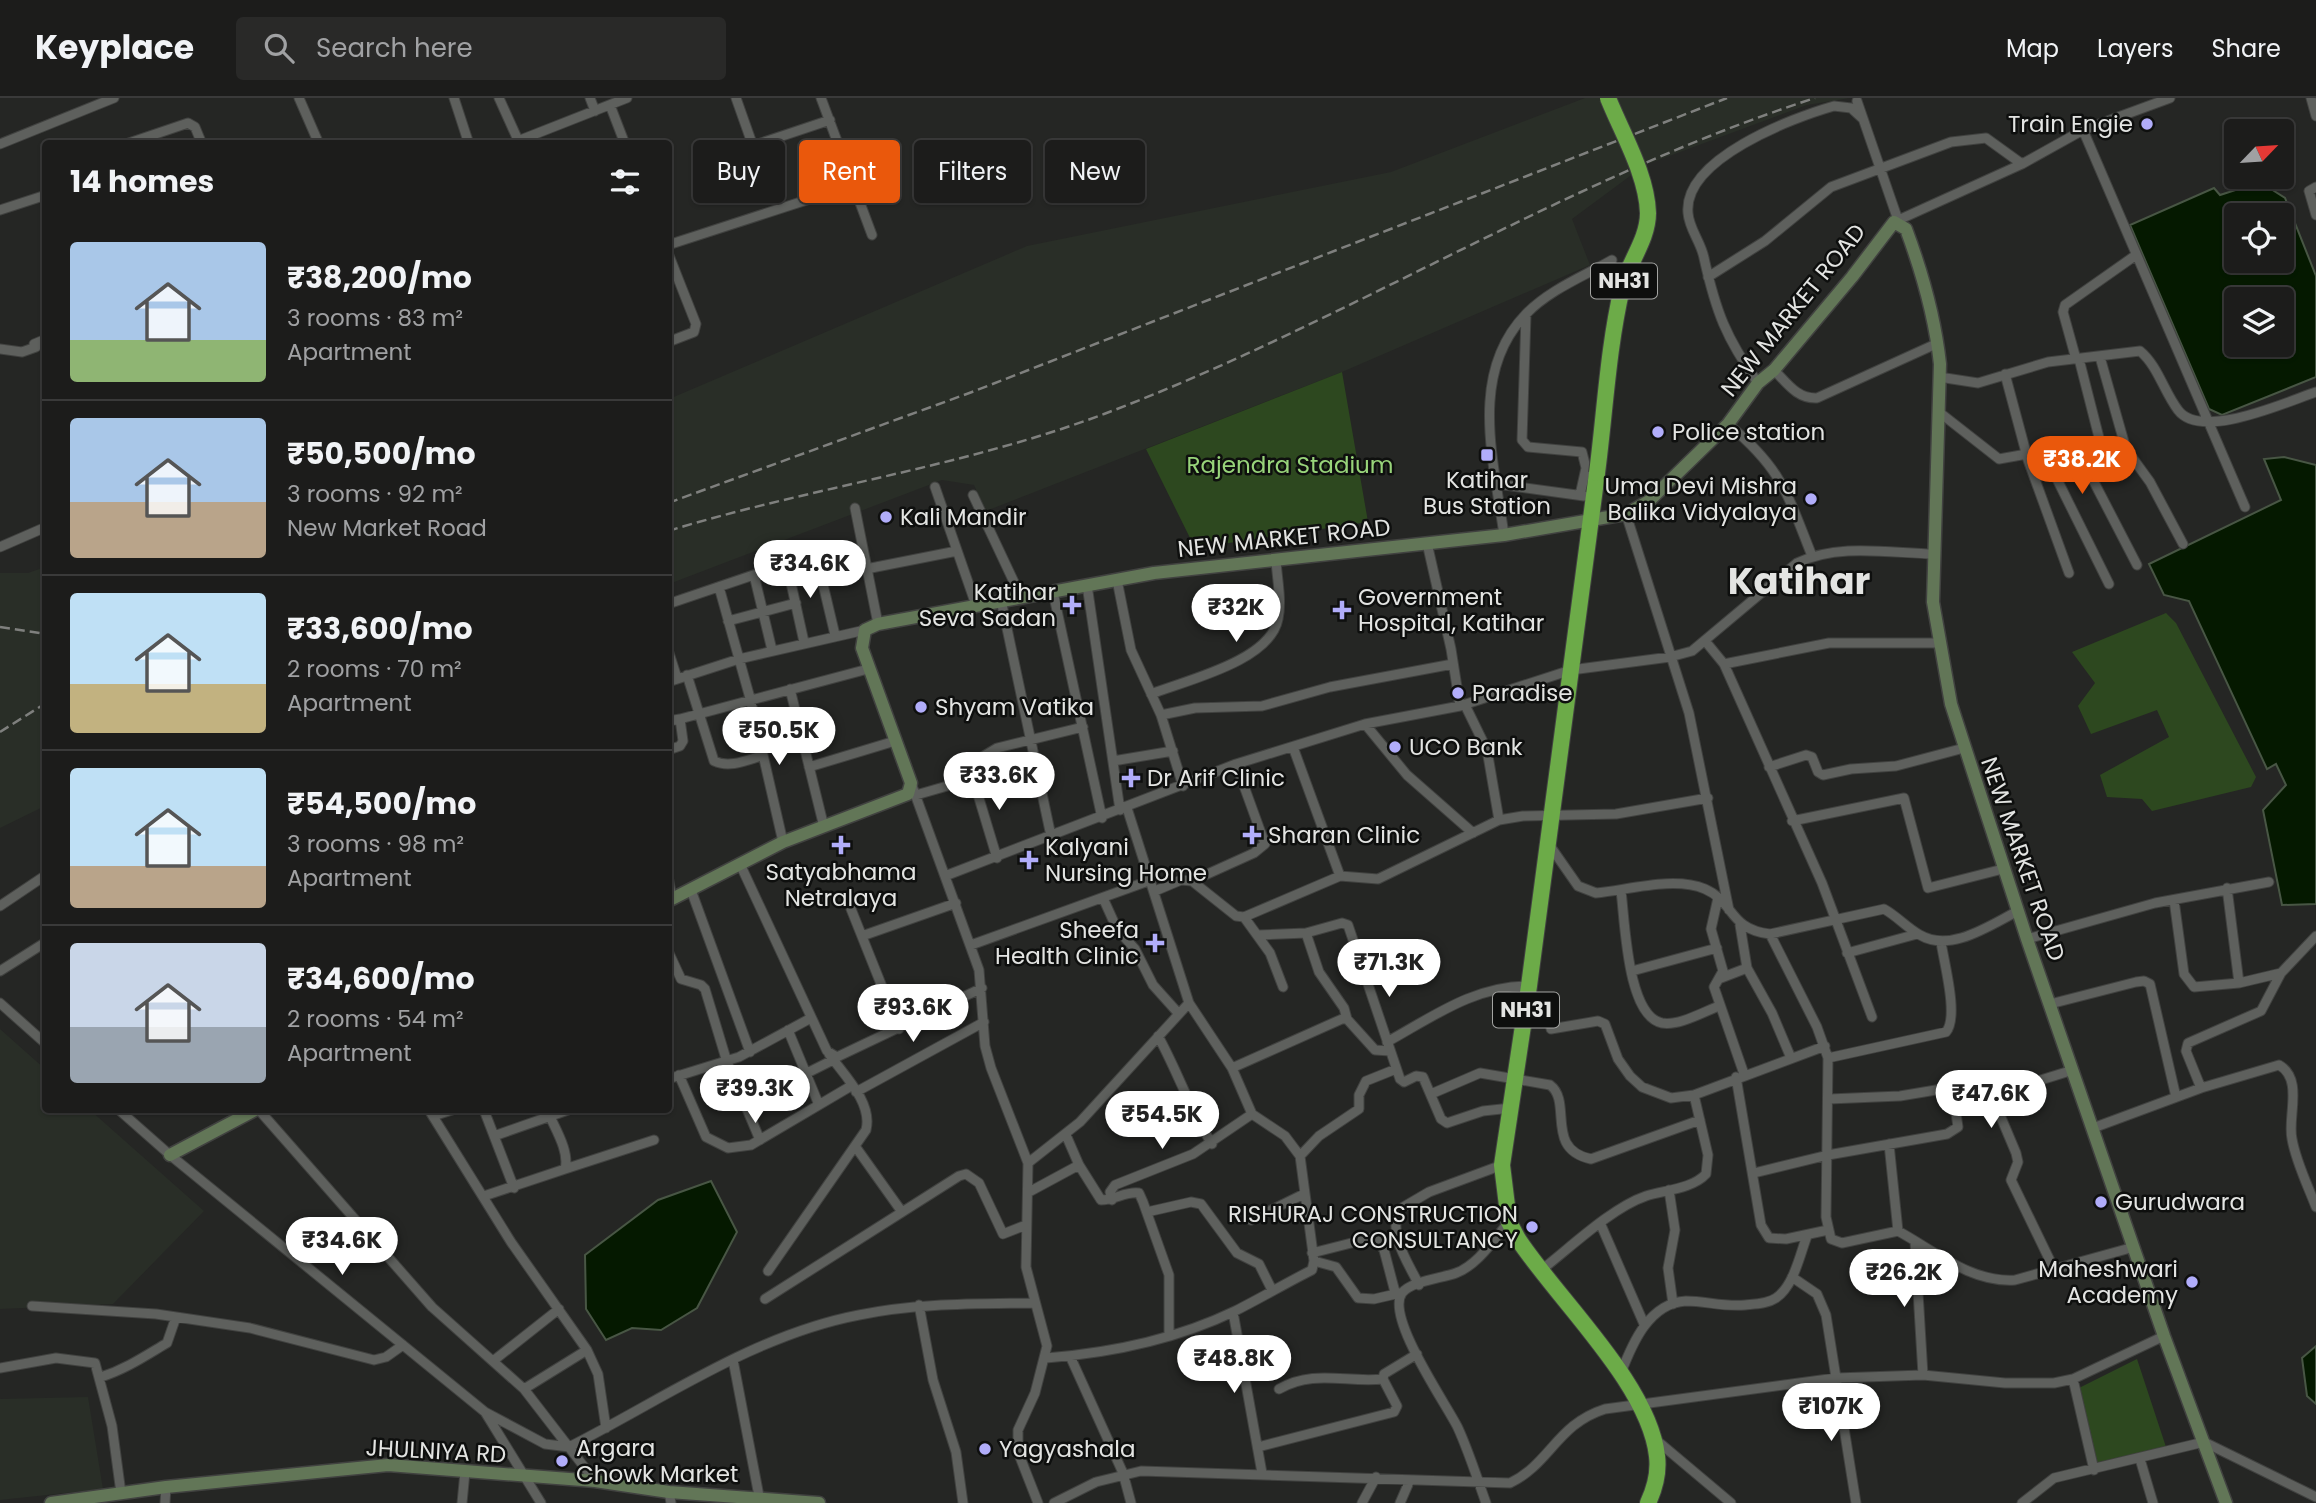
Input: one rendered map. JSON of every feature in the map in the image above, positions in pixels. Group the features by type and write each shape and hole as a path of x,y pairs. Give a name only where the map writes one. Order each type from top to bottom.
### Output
{"highway":[{"name":"NH31","path":"1608,98 1642,183 1648,216 1620,297 1598,473 1587,497 1591,519 1529,986 1502,1164 1509,1222 1540,1271 1620,1373 1653,1438 1658,1463 1648,1503"}],"street":[{"path":"0,144 113,98"},
{"path":"299,98 316,140"},
{"path":"454,98 468,140"},
{"path":"499,98 513,140"},
{"path":"590,98 595,111"},
{"path":"519,140 627,98"},
{"path":"736,98 751,140"},
{"path":"821,98 837,140"},
{"path":"1857,101 1896,221 2022,164 2083,130 2170,98"},
{"path":"2311,98 2316,116"},
{"path":"610,105 623,140"},
{"path":"1758,383 1723,328 1703,251 1688,211 1698,181 1718,157 1834,106 1851,108 1863,118"},
{"path":"771,140 830,120"},
{"path":"138,140 188,123 195,127 200,140"},
{"path":"2083,130 2211,421 2245,507"},
{"path":"1708,277 1765,241 1831,187 1951,142 1986,138 2022,164"},
{"path":"2316,187 2309,191 2309,196 2316,215"},
{"path":"0,210 42,196"},
{"path":"672,244 799,203"},
{"path":"860,203 872,235"},
{"name":"NEW MARKET ROAD","path":"865,630 878,624 1117,580 1504,535 1626,513 1649,501 1728,424 1758,383 1774,370 1896,221 1906,229 1910,238 1938,343 1939,412 1933,602 1951,704 2003,869 2164,1336 2227,1503"},
{"path":"2106,465 2063,312 2065,306 2136,255"},
{"path":"1504,535 1488,411 1489,387 1510,333 1526,313 1544,298 1612,260"},
{"path":"672,263 696,324 694,332 672,340"},
{"path":"1497,484 1587,497 1586,468 1582,452 1528,447 1522,440 1526,313"},
{"path":"0,349 22,352 42,341"},
{"path":"1774,370 1798,394 1806,399 1817,398 1938,343"},
{"path":"1939,377 1978,383 2049,362 2140,351 2146,356 2178,411 2188,419 2231,420 2316,392"},
{"path":"2100,357 2126,449 2150,482 2183,544"},
{"path":"2005,374 2028,457 2069,573"},
{"path":"1939,412 1999,459 2072,450 2080,454 2137,565"},
{"path":"1728,424 1774,469 1784,484 1812,556"},
{"path":"2045,455 2109,584"},
{"path":"935,487 976,605"},
{"path":"973,495 1021,597"},
{"path":"855,508 878,624"},
{"path":"1626,513 1689,713 1729,912"},
{"path":"0,547 42,529"},
{"path":"1427,543 1463,705 1487,750 1499,820"},
{"path":"866,569 957,551"},
{"path":"945,876 1102,818 1236,764 1365,724 1463,705 1571,670 1671,657 1692,651 1788,571 1812,556 1848,551 1934,554"},
{"path":"672,603 787,565 863,553"},
{"path":"817,559 835,635"},
{"path":"1151,694 1235,661 1266,644 1278,620 1276,560"},
{"path":"787,565 804,642"},
{"path":"754,575 772,650"},
{"path":"1117,580 1131,650 1161,715 1183,786"},
{"path":"1046,1358 1070,1356 1168,1336 1233,1312 1312,1270 1313,1257 1300,1156 1285,1136 1252,1114 1232,1069 1189,1003 1155,891 1124,809 1113,761 1087,585"},
{"path":"719,587 750,698 761,757 783,842"},
{"path":"1053,592 1102,818"},
{"path":"1001,600 1051,836"},
{"path":"729,621 796,603"},
{"path":"761,757 722,765 714,761 697,713 677,678 772,650 865,630 862,648 868,669 971,945 982,988 990,1068 1028,1163 1026,1266 1048,1346 1046,1358 1018,1430 1018,1452 1038,1503"},
{"path":"1706,642 1724,664 1835,918 1872,1017"},
{"path":"1724,664 1829,643 1939,643"},
{"path":"1161,715 1195,708 1262,706 1330,687 1453,664"},
{"path":"672,720 868,669"},
{"path":"790,689 824,827"},
{"path":"672,749 680,746 683,741 680,719"},
{"path":"1365,724 1407,775 1473,833"},
{"path":"672,899 783,842 899,800 914,789 968,780 988,752 1083,727"},
{"path":"809,767 895,741"},
{"path":"1293,747 1340,876"},
{"path":"1769,767 1806,755 1812,757 1818,772 1823,775 1850,769 1896,766 1964,748"},
{"path":"1113,761 1173,751"},
{"path":"1155,891 1181,880 1192,881 1254,853 1265,844 1236,764"},
{"path":"972,775 997,858"},
{"path":"1192,881 1236,916 1244,917 1340,876 1378,879 1499,820 1616,814 1708,798"},
{"path":"1792,821 1904,798 1928,888 2003,869"},
{"path":"1547,841 1584,891 1596,893 1690,886 1705,889 1718,898 1740,925 1756,932 1770,934 1884,909 1917,934 1941,942 1976,932 2018,911"},
{"path":"740,864 827,1051 854,1089 869,1119 866,1130 768,1271"},
{"path":"0,906 42,878"},
{"path":"971,945 1151,880"},
{"path":"2027,939 2174,900 2269,882"},
{"path":"2227,888 2239,983"},
{"path":"691,890 750,1052"},
{"path":"1621,891 1639,1004 1650,1018 1662,1023 1675,1022 1718,1006"},
{"path":"1103,898 1117,929 1135,948 1153,985 1179,1014"},
{"path":"1718,898 1711,929 1723,971 1714,987 1740,1076 1762,1225 1769,1238 1775,1241 1828,1230"},
{"path":"2174,900 2187,981 2194,987 2239,983 2281,973"},
{"path":"862,936 956,903"},
{"path":"851,909 899,1029"},
{"path":"1244,917 1270,953 1283,986"},
{"path":"1258,935 1306,933 1342,923 1348,925 1396,1069 1404,1082 1416,1076 1423,1077 1441,1119 1447,1123 1483,1111 1511,1108"},
{"path":"1740,925 1747,968 1772,1013 1791,1058"},
{"path":"1306,933 1319,972 1344,1008 1347,1019 1370,1046 1381,1052 1451,1006 1493,988 1529,986"},
{"path":"1770,934 1825,1046 1828,1058 1828,1230 1831,1239 1842,1243 1898,1231 1985,1279 2015,1280 2134,1247"},
{"path":"1847,953 1917,934"},
{"path":"2201,1088 2186,1051 2188,1043 2261,1011 2281,973 2316,936"},
{"path":"1828,1058 1946,1032 1952,1025 1952,1013 1941,942"},
{"path":"0,971 42,945"},
{"path":"1632,971 1717,948"},
{"path":"672,960 681,979 701,985 705,989 727,1062 760,1140"},
{"path":"1721,978 1747,968"},
{"path":"2050,1004 2136,982 2144,981 2150,984 2176,1097"},
{"path":"827,1051 837,1057 982,988"},
{"path":"0,1003 42,1040"},
{"path":"1028,1163 1066,1135 1189,1003"},
{"path":"672,1078 727,1062 811,1018"},
{"path":"1232,1069 1298,1036 1347,1019"},
{"path":"1551,1029 1598,1021 1605,1024 1618,1059 1642,1087 1671,1098 1694,1095 1825,1046"},
{"path":"679,1076 706,1137 728,1148 740,1148 984,1022"},
{"path":"788,1030 819,1105"},
{"path":"1158,1036 1187,1090 1195,1118 1212,1144"},
{"path":"807,1073 834,1060"},
{"path":"2093,1128 2201,1088 2280,1065 2285,1068 2295,1109 2292,1138 2312,1188 2316,1208"},
{"path":"1300,1156 1319,1136 1359,1109 1359,1095 1366,1081 1396,1069"},
{"path":"1958,1107 2073,1070"},
{"path":"1432,1094 1480,1073 1550,1085 1556,1089 1563,1135 1574,1153 1582,1157 1602,1158 1700,1120"},
{"path":"1754,1172 1828,1155 1954,1132 1958,1127 1958,1107 1942,1089 1900,1096 1829,1099"},
{"path":"1540,1271 1630,1203 1691,1184 1706,1174 1709,1155 1694,1095"},
{"path":"1993,1096 2018,1162 2011,1180 2054,1269"},
{"path":"122,1113 170,1155 485,1412 545,1444 569,1447 733,1360 824,1324 919,1305 1034,1303"},
{"path":"170,1155 251,1113"},
{"path":"260,1113 403,1276 524,1389 595,1481"},
{"path":"431,1113 511,1242 587,1350 598,1374 606,1428"},
{"path":"485,1113 514,1188"},
{"path":"494,1136 547,1113"},
{"path":"549,1113 567,1162 565,1169"},
{"path":"1112,1200 1110,1192 1115,1185 1212,1144 1252,1114"},
{"path":"1066,1135 1079,1165 1101,1200 1139,1193 1169,1275 1168,1336"},
{"path":"484,1196 654,1140"},
{"path":"1889,1144 1898,1231"},
{"path":"855,1146 902,1212"},
{"path":"1419,1285 1398,1240 1395,1226 1400,1209 1413,1199 1502,1164"},
{"path":"1028,1192 1079,1165"},
{"path":"765,1299 966,1174 979,1183 1003,1234 1026,1225"},
{"path":"1669,1190 1675,1230 1668,1268 1673,1304"},
{"path":"1251,1220 1304,1194"},
{"path":"1147,1212 1191,1202 1200,1204 1237,1253 1259,1264 1272,1290"},
{"path":"1313,1257 1336,1267 1358,1298 1374,1298 1460,1272 1471,1265 1509,1222"},
{"path":"1601,1225 1644,1324"},
{"path":"1620,1373 1634,1338 1644,1324 1673,1304 1685,1301 1719,1307 1759,1304 1778,1297 1791,1277 1807,1236"},
{"path":"1313,1257 1375,1237 1384,1250 1398,1292 1402,1318 1417,1354 1457,1425 1486,1503"},
{"path":"1915,1242 1923,1375"},
{"path":"1791,1277 1807,1286 1823,1305 1856,1503"},
{"path":"919,1305 933,1380 956,1452 962,1503"},
{"path":"32,1306 176,1317 285,1335 374,1360 386,1357 402,1345"},
{"path":"494,1361 559,1308"},
{"path":"1233,1312 1262,1474"},
{"path":"101,1377 129,1367 142,1355 167,1343 176,1317"},
{"path":"1054,1503 1123,1473 1163,1470 1311,1478 1376,1477 1510,1483 1525,1476 1576,1421 1605,1409 1836,1378 1923,1375 2029,1384 2073,1379 2164,1336"},
{"path":"524,1389 587,1350"},
{"path":"1383,1379 1388,1370 1417,1354"},
{"path":"1070,1356 1123,1473 1131,1503"},
{"path":"0,1368 56,1358 75,1358 95,1363 101,1377 121,1493"},
{"path":"733,1360 767,1499"},
{"path":"1279,1389 1294,1381 1316,1376 1356,1381 1383,1379"},
{"path":"1258,1447 1395,1412 1396,1406 1383,1379"},
{"path":"2073,1379 2094,1470"},
{"path":"485,1412 541,1503"},
{"path":"1653,1438 1731,1503"},
{"path":"2022,1503 2054,1478 2140,1459 2204,1441 2316,1497"},
{"path":"2140,1459 2153,1503"},
{"name":"JHULNIYA RD","path":"51,1503 166,1487 388,1465 595,1481 670,1498 767,1499 819,1503"},
{"path":"462,1503 465,1472"},
{"path":"1362,1503 1376,1477"},
{"path":"1400,1503 1410,1480"},
{"path":"165,1503 166,1487"}],"shaded area":[{"path":"1585,98 1850,98 1807,105 1645,165 1572,219 1590,265 1342,372 986,511 974,485 942,480 672,583 672,398 1027,246 1391,172"},
{"path":"2214,188 2220,195 2238,189 2271,189 2285,198 2287,203 2224,203 2224,273 2294,273 2294,221 2316,276 2316,377 2222,415 2209,409 2130,225"},
{"path":"2284,457 2316,465 2316,904 2282,905 2263,810 2286,785 2276,764 2267,769 2189,601 2164,595 2149,564 2281,500 2264,459"},
{"path":"42,568 42,807 0,828 0,573 28,573"},
{"path":"0,1029 42,1066 42,1113 93,1113 204,1211 113,1304 0,1309"},
{"path":"711,1181 737,1232 697,1308 661,1330 632,1328 606,1340 586,1309 585,1255 658,1200"},
{"path":"2316,1346 2316,1404 2307,1396 2302,1358"},
{"path":"88,1397 103,1489 0,1500 0,1399"}],"green space":[{"name":"Rajendra Stadium","path":"1342,372 1368,522 1195,548 1146,449"},
{"path":"2166,613 2176,623 2256,777 2251,787 2152,811 2142,799 2107,797 2100,775 2169,737 2157,710 2091,734 2078,706 2095,683 2072,652"},
{"path":"2137,1359 2166,1447 2097,1468 2073,1391"}],"railway":[{"path":"672,502 972,392 1727,98"},
{"path":"672,530 942,463 1104,414 1283,337 1633,168 1723,131 1815,98"},
{"path":"0,627 42,633"},
{"path":"0,732 42,706"}],"place":[{"name":"Train Engie","path":"2147,124"},
{"name":"Police station","path":"1658,432"},
{"name":"Katihar Bus Station","path":"1487,455"},
{"name":"Uma Devi Mishra Balika Vidyalaya","path":"1811,499"},
{"name":"Kali Mandir","path":"886,517"},
{"name":"Katihar Seva Sadan","path":"1072,605"},
{"name":"Government Hospital, Katihar","path":"1342,610"},
{"name":"Paradise","path":"1458,693"},
{"name":"Shyam Vatika","path":"921,707"},
{"name":"UCO Bank","path":"1395,747"},
{"name":"Dr Arif Clinic","path":"1131,778"},
{"name":"Sharan Clinic","path":"1252,835"},
{"name":"Satyabhama Netralaya","path":"841,845"},
{"name":"Kalyani Nursing Home","path":"1029,860"},
{"name":"Sheefa Health Clinic","path":"1155,943"},
{"name":"Gurudwara","path":"2101,1202"},
{"name":"RISHURAJ CONSTRUCTION CONSULTANCY","path":"1532,1227"},
{"name":"Maheshwari Academy","path":"2192,1282"},
{"name":"Yagyashala","path":"985,1449"},
{"name":"Argara Chowk Market","path":"562,1461"}],"district":[{"name":"Katihar","path":"1799,581"}]}
